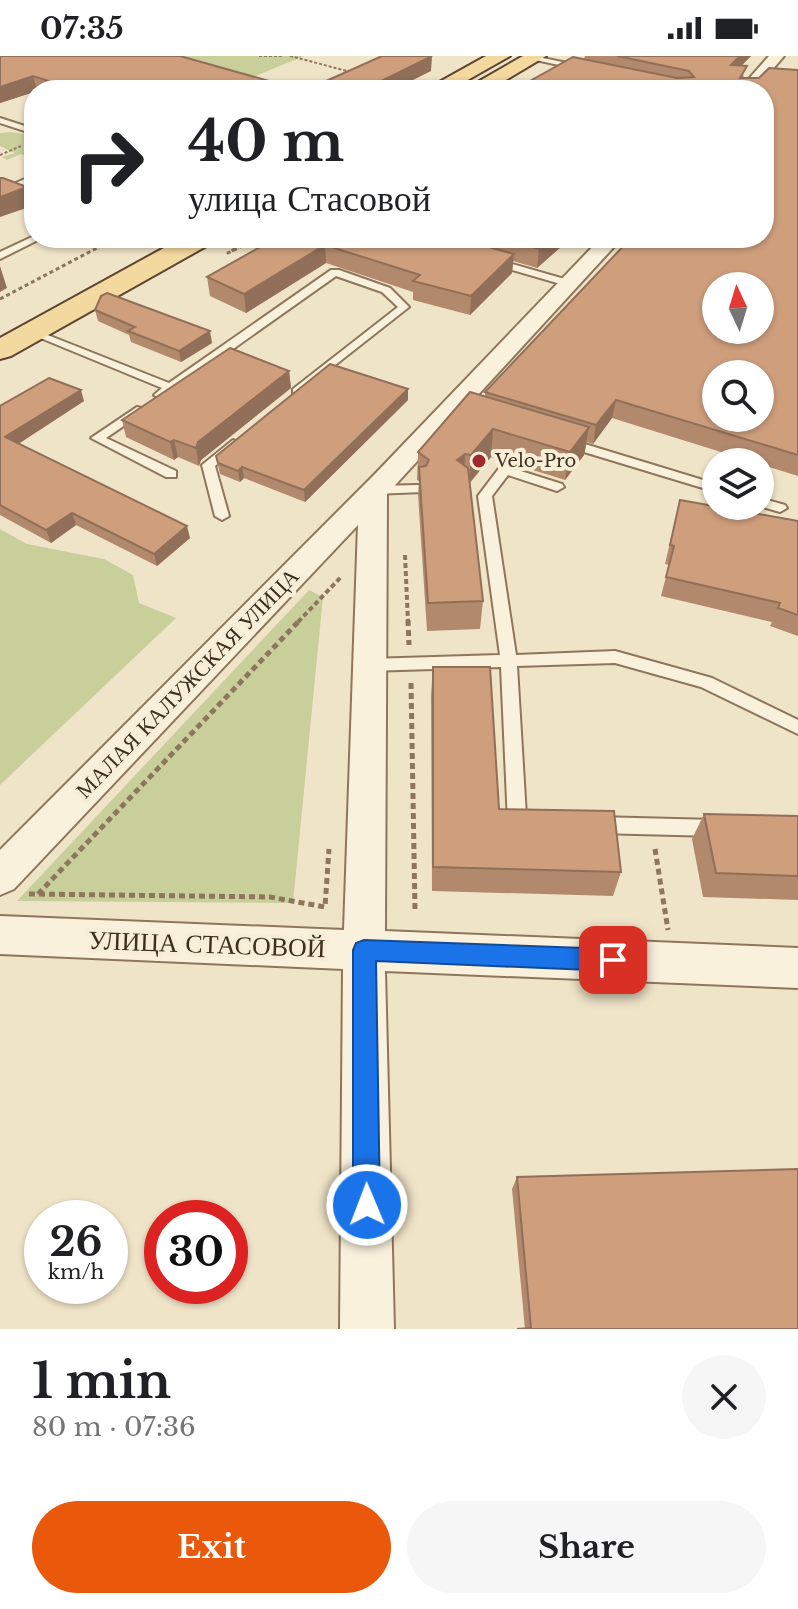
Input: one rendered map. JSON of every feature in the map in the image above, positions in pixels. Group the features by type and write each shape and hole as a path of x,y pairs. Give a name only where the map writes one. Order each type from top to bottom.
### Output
{"main road":[{"path":"454,80 501,56"},
{"path":"492,80 535,57"},
{"path":"0,321 133,248"},
{"path":"0,350 183,248"}],"street":[{"path":"756,80 777,56"},
{"name":"МАЛАЯ КАЛУЖСКАЯ УЛИЦА","path":"0,877 373,490 461,410 603,248"},
{"path":"367,1329 364,950 373,490"},
{"name":"УЛИЦА СТАСОВОЙ","path":"0,935 798,968"}],"lane":[{"path":"535,57 599,72"},
{"path":"0,120 24,128"},
{"path":"0,178 18,185"},
{"path":"0,193 24,182"},
{"path":"0,256 24,244"},
{"path":"480,258 571,284"},
{"path":"171,474 97,438 335,272 386,290 404,307 286,400"},
{"path":"31,332 171,388"},
{"path":"222,516 208,465 242,437"},
{"path":"550,437 702,484"},
{"path":"547,824 517,823 509,661 480,494 505,470 557,487"},
{"path":"373,490 418,489"},
{"path":"774,506 780,508"},
{"path":"368,665 615,657 706,682 798,727"},
{"path":"577,825 739,828"}],"path":[{"path":"259,56 283,56"},
{"path":"290,56 355,73"},
{"path":"0,155 24,145"},
{"path":"0,299 97,248"},
{"path":"237,248 228,253 240,248"},
{"path":"404,547 410,664 415,910"},
{"path":"329,845 325,907 270,897 38,894 348,570 347,585"},
{"path":"652,827 668,934"}],"green space":[{"path":"169,56 304,56 246,80"},
{"path":"0,133 24,134 24,155 7,160 2,157 15,153 0,146"},
{"path":"0,529 27,544 104,559 133,575 139,603 176,618 0,785"},
{"path":"309,590 323,597 293,903 17,901"}],"building":[{"path":"0,56 180,56 265,80 46,80 33,76 0,87"},
{"path":"382,56 432,56 383,80 328,80"},
{"path":"617,56 740,56 731,65 747,66 740,78 759,78 769,68 798,70 798,455 722,432 774,432 774,360 702,360 702,426 616,400 596,425 485,392 622,248 774,248 774,80 532,80 573,57 677,78 694,77 689,71"},
{"path":"0,178 24,186 24,188 0,197"},
{"path":"258,248 320,248 244,294 207,277"},
{"path":"334,248 492,248 514,254 471,296 413,281 420,275"},
{"path":"107,293 210,331 179,351 128,331 135,327 95,310 101,296"},
{"path":"230,348 289,371 198,442 196,448 174,440 170,442 122,420"},
{"path":"330,364 408,389 304,490 242,467 238,471 218,463 216,456"},
{"path":"49,378 81,390 5,437 187,526 154,554 72,513 46,530 0,505 0,406"},
{"path":"470,392 589,427 570,452 493,429 471,455 465,454 457,460 468,468 483,601 428,603 419,467 426,466 429,460 418,452"},
{"path":"680,500 702,504 702,520 774,520 774,517 798,521 798,615 778,608 780,603 666,577 674,546 670,545"},
{"path":"433,667 490,667 499,809 614,811 621,872 433,867"},
{"path":"704,814 798,816 798,876 716,873"},
{"path":"798,1169 798,1329 517,1329 531,1328 517,1177"}],"place":[{"name":"Velo-Pro","path":"479,461"}],"route":[{"path":"367,1205 364,950 613,960"}]}
